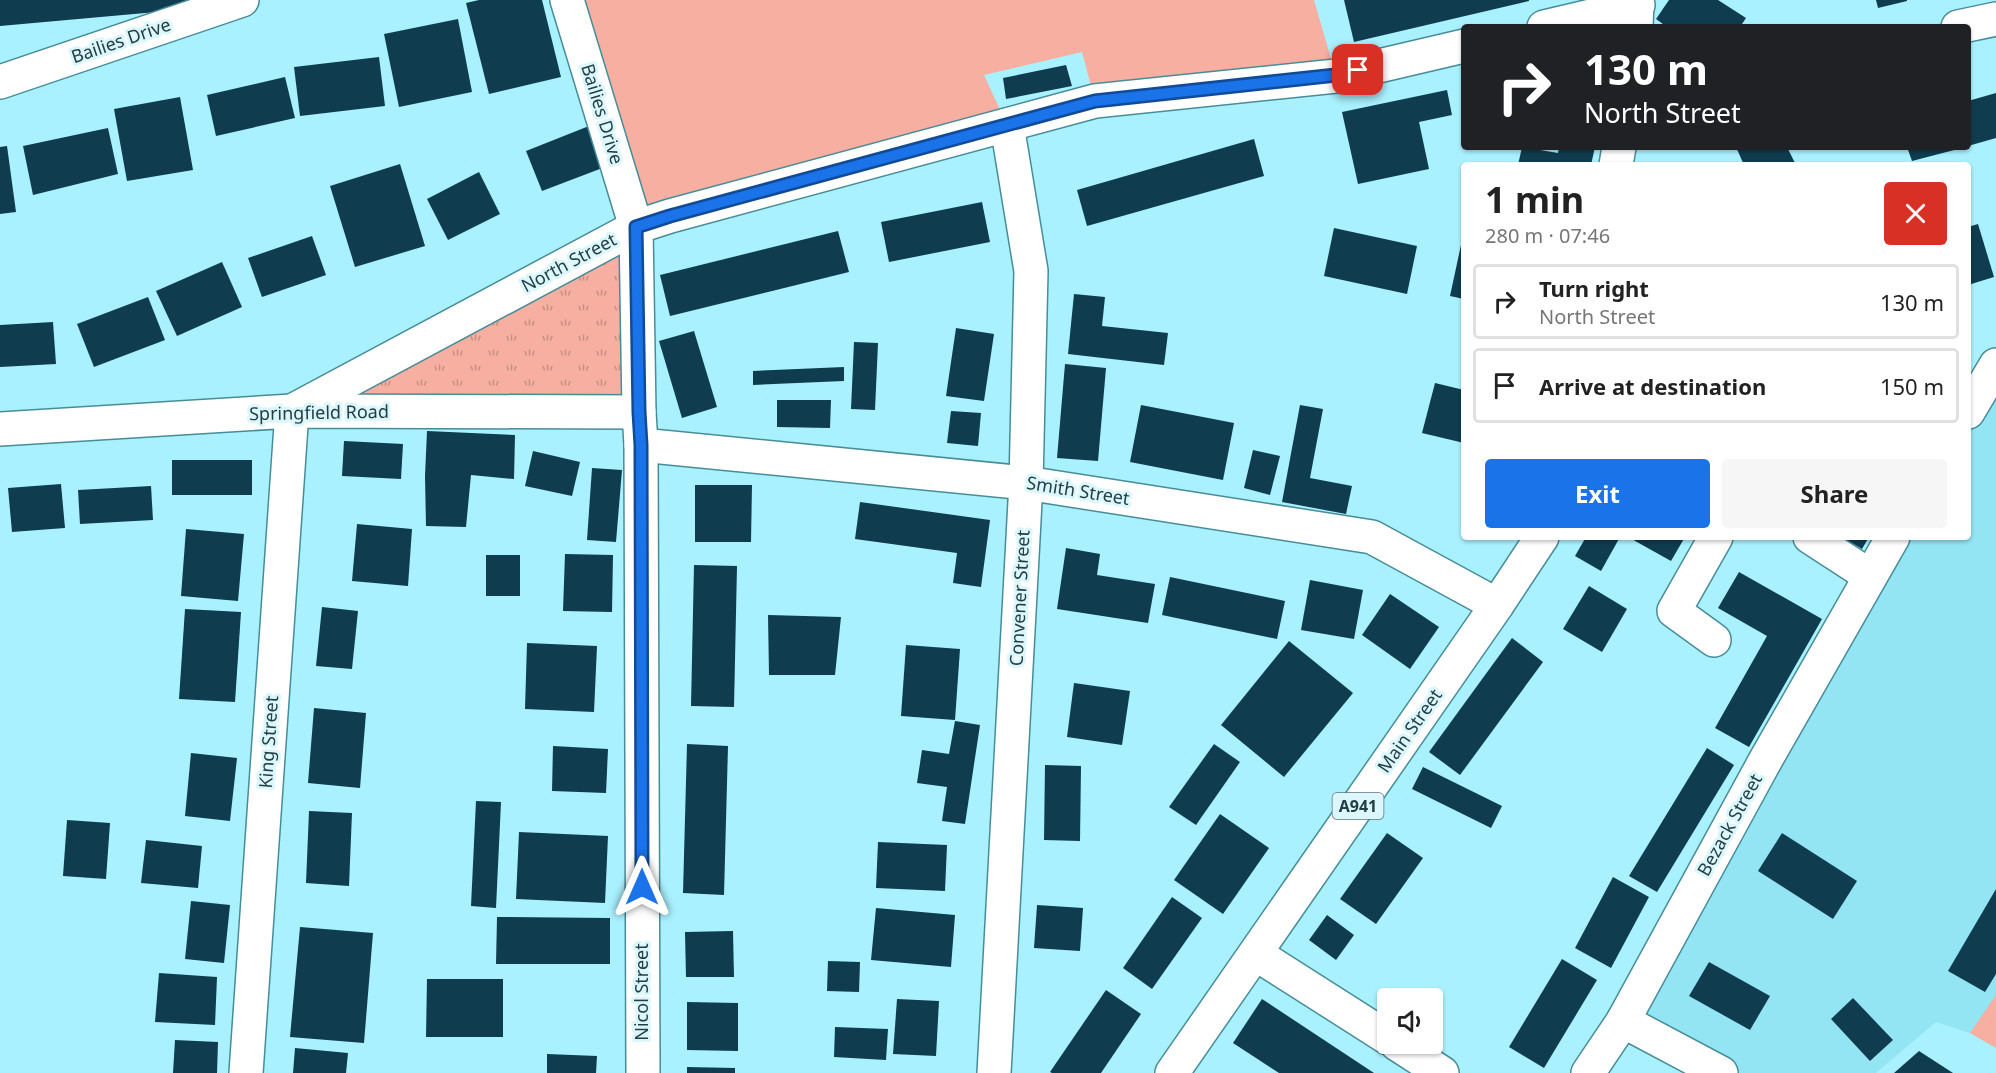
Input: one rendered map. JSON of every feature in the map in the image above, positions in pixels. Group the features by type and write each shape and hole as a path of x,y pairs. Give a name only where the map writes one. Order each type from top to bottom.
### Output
{"street":[{"name":"Bailies Drive","path":"0,82 242,0"},
{"name":"Bailies Drive","path":"567,0 636,227"},
{"path":"1561,24 1637,11"},
{"path":"1971,24 1996,19"},
{"name":"North Street","path":"292,411 636,227 670,216 1095,101 1336,75 1461,47"},
{"name":"Convener Street","path":"994,1073 1026,483 1031,271 1007,125"},
{"name":"Nicol Street","path":"636,227 641,445 643,1073"},
{"path":"1971,407 1996,365"},
{"name":"Springfield Road","path":"0,429 292,411 639,412"},
{"name":"King Street","path":"246,1073 292,411"},
{"name":"Smith Street","path":"641,445 1026,483 1372,537 1497,605"},
{"name":"Main Street","path":"1172,1073 1540,540"},
{"path":"1714,540 1674,611 1714,640"},
{"path":"1815,540 1870,576"},
{"name":"Bezack Street","path":"1588,1073 1623,1021 1765,761 1891,540"},
{"path":"1256,954 1377,1031"},
{"path":"1623,1021 1721,1073"},
{"path":"1413,1054 1442,1073"}],"shaded area":[{"path":"1996,365 1996,1048 1970,1033 1936,1022 1876,1073 1721,1073 1623,1021 1891,540 1971,540 1971,407"}],"green space":[{"path":"567,0 1314,0 1336,76 1095,101 1082,52 984,75 1007,125 636,227"},
{"path":"636,227 639,412 292,411"},
{"path":"1996,995 1996,1048 1970,1033"}],"building":[{"path":"0,0 189,0 190,9 0,26"},
{"path":"479,0 542,0 561,77 489,94 466,3"},
{"path":"1344,0 1529,0 1529,1 1354,42"},
{"path":"1669,0 1718,0 1746,18 1742,24 1663,24 1656,19"},
{"path":"1876,0 1907,0 1907,1 1878,8"},
{"path":"458,19 472,92 399,107 384,34"},
{"path":"379,57 385,106 300,116 294,67"},
{"path":"1066,65 1072,86 1006,99 1003,78"},
{"path":"285,77 295,118 216,136 207,95"},
{"path":"1447,90 1452,115 1419,122 1429,169 1358,184 1342,112"},
{"path":"1996,93 1996,138 1971,145 1971,100"},
{"path":"180,97 193,170 127,181 114,109"},
{"path":"589,126 605,167 542,191 526,151"},
{"path":"108,128 118,174 33,195 23,146"},
{"path":"1254,139 1264,176 1087,226 1077,190"},
{"path":"7,146 16,212 0,214 0,147"},
{"path":"1521,150 1558,153 1558,150 1594,150 1592,162 1519,162"},
{"path":"1737,150 1788,150 1794,162 1743,162"},
{"path":"1908,150 1954,150 1912,161"},
{"path":"400,164 425,246 355,267 330,186"},
{"path":"479,172 500,214 448,240 427,199"},
{"path":"982,202 990,242 889,262 881,222"},
{"path":"1978,224 1994,277 1971,284 1971,226"},
{"path":"1334,228 1417,246 1407,294 1324,276"},
{"path":"838,231 849,272 670,316 660,275"},
{"path":"312,236 326,275 262,297 248,258"},
{"path":"1461,245 1461,298 1450,296"},
{"path":"222,262 242,307 177,336 156,291"},
{"path":"1074,294 1105,297 1102,326 1168,333 1164,365 1068,354"},
{"path":"148,297 165,340 94,367 77,324"},
{"path":"53,322 56,364 0,367 0,325"},
{"path":"956,328 994,334 984,401 946,396"},
{"path":"694,331 717,407 682,418 659,341"},
{"path":"854,342 878,343 875,410 851,409"},
{"path":"1065,364 1106,368 1098,461 1057,458"},
{"path":"844,367 844,381 753,385 753,371"},
{"path":"1435,383 1461,389 1461,442 1422,433"},
{"path":"777,400 831,400 830,428 777,427"},
{"path":"1141,405 1234,423 1223,480 1130,462"},
{"path":"1300,405 1323,409 1310,478 1352,486 1346,514 1282,502"},
{"path":"951,411 981,413 978,446 947,443"},
{"path":"427,431 515,435 514,479 471,475 466,527 426,526"},
{"path":"344,441 403,444 401,479 342,476"},
{"path":"1253,450 1280,456 1270,495 1244,488"},
{"path":"533,451 580,462 572,496 525,486"},
{"path":"172,460 252,460 252,495 172,495"},
{"path":"592,468 622,470 616,542 587,540"},
{"path":"61,484 65,528 12,532 8,488"},
{"path":"695,485 752,485 751,542 695,542"},
{"path":"151,486 153,520 80,524 78,490"},
{"path":"860,502 990,520 981,587 953,583 957,553 855,539"},
{"path":"357,524 412,529 408,586 352,581"},
{"path":"186,529 244,534 238,601 181,596"},
{"path":"1584,540 1618,540 1601,571 1575,556"},
{"path":"1633,540 1683,540 1671,561"},
{"path":"1847,540 1867,540 1862,549"},
{"path":"1066,548 1100,554 1097,575 1155,584 1148,623 1057,609"},
{"path":"565,554 613,555 612,612 563,611"},
{"path":"486,555 520,555 520,596 486,596"},
{"path":"694,565 737,566 734,707 691,706"},
{"path":"1739,572 1822,619 1749,747 1715,728 1767,636 1718,608"},
{"path":"1170,577 1285,601 1277,639 1162,615"},
{"path":"1310,580 1363,590 1354,639 1301,630"},
{"path":"1589,586 1627,609 1602,652 1563,629"},
{"path":"1390,594 1439,627 1410,669 1362,635"},
{"path":"322,607 358,611 352,669 316,666"},
{"path":"185,609 241,612 235,702 179,699"},
{"path":"768,615 841,617 835,675 769,675"},
{"path":"1512,638 1543,662 1460,775 1429,752"},
{"path":"1289,641 1353,693 1284,777 1221,725"},
{"path":"527,643 597,646 594,712 525,709"},
{"path":"906,645 960,649 955,720 901,716"},
{"path":"1074,683 1130,691 1122,745 1067,737"},
{"path":"314,708 366,713 360,788 308,783"},
{"path":"955,721 980,725 965,824 942,821 947,787 917,783 922,750 949,754"},
{"path":"687,744 728,746 724,895 683,893"},
{"path":"1214,744 1240,762 1196,825 1169,807"},
{"path":"553,746 608,749 606,793 552,791"},
{"path":"1707,748 1734,765 1657,892 1629,876"},
{"path":"191,753 237,758 230,821 185,816"},
{"path":"1045,765 1081,766 1080,841 1044,840"},
{"path":"1423,767 1502,806 1491,828 1412,789"},
{"path":"476,801 501,802 496,908 471,906"},
{"path":"309,811 352,813 349,886 306,883"},
{"path":"1220,814 1269,848 1223,914 1174,880"},
{"path":"67,820 110,823 106,879 63,876"},
{"path":"519,832 608,836 605,903 516,899"},
{"path":"1387,833 1423,858 1376,924 1340,899"},
{"path":"1782,833 1857,881 1833,919 1758,871"},
{"path":"146,840 202,846 198,888 141,883"},
{"path":"878,842 947,845 945,891 876,888"},
{"path":"1613,877 1649,897 1611,968 1575,948"},
{"path":"1996,889 1996,974 1985,992 1948,971"},
{"path":"1172,897 1202,918 1152,989 1123,968"},
{"path":"191,901 230,905 224,963 185,959"},
{"path":"1037,905 1083,908 1080,951 1034,948"},
{"path":"876,908 955,915 951,967 871,960"},
{"path":"1327,915 1354,935 1336,960 1309,940"},
{"path":"497,917 610,918 610,964 496,964"},
{"path":"300,927 373,933 364,1043 290,1037"},
{"path":"733,931 734,977 686,977 685,932"},
{"path":"1562,959 1597,980 1544,1068 1509,1047"},
{"path":"828,961 860,962 859,992 827,991"},
{"path":"1709,962 1770,996 1750,1030 1689,996"},
{"path":"159,973 217,977 215,1025 155,1022"},
{"path":"427,979 503,979 503,1037 426,1037"},
{"path":"1106,990 1141,1014 1101,1073 1050,1072"},
{"path":"1853,998 1893,1040 1870,1061 1831,1019"},
{"path":"897,999 939,1001 936,1056 893,1054"},
{"path":"1262,999 1374,1073 1279,1073 1233,1043"},
{"path":"687,1002 738,1003 738,1051 687,1050"},
{"path":"835,1027 888,1029 886,1060 834,1057"},
{"path":"175,1040 218,1042 217,1073 173,1073"},
{"path":"295,1048 348,1053 346,1073 293,1073"},
{"path":"1919,1051 1953,1073 1894,1073"},
{"path":"547,1054 597,1056 596,1073 547,1073"},
{"path":"687,1067 735,1068 735,1073 687,1073"}],"route":[{"path":"642,887 641,445 636,227 1095,101 1336,75 1358,70"}]}
